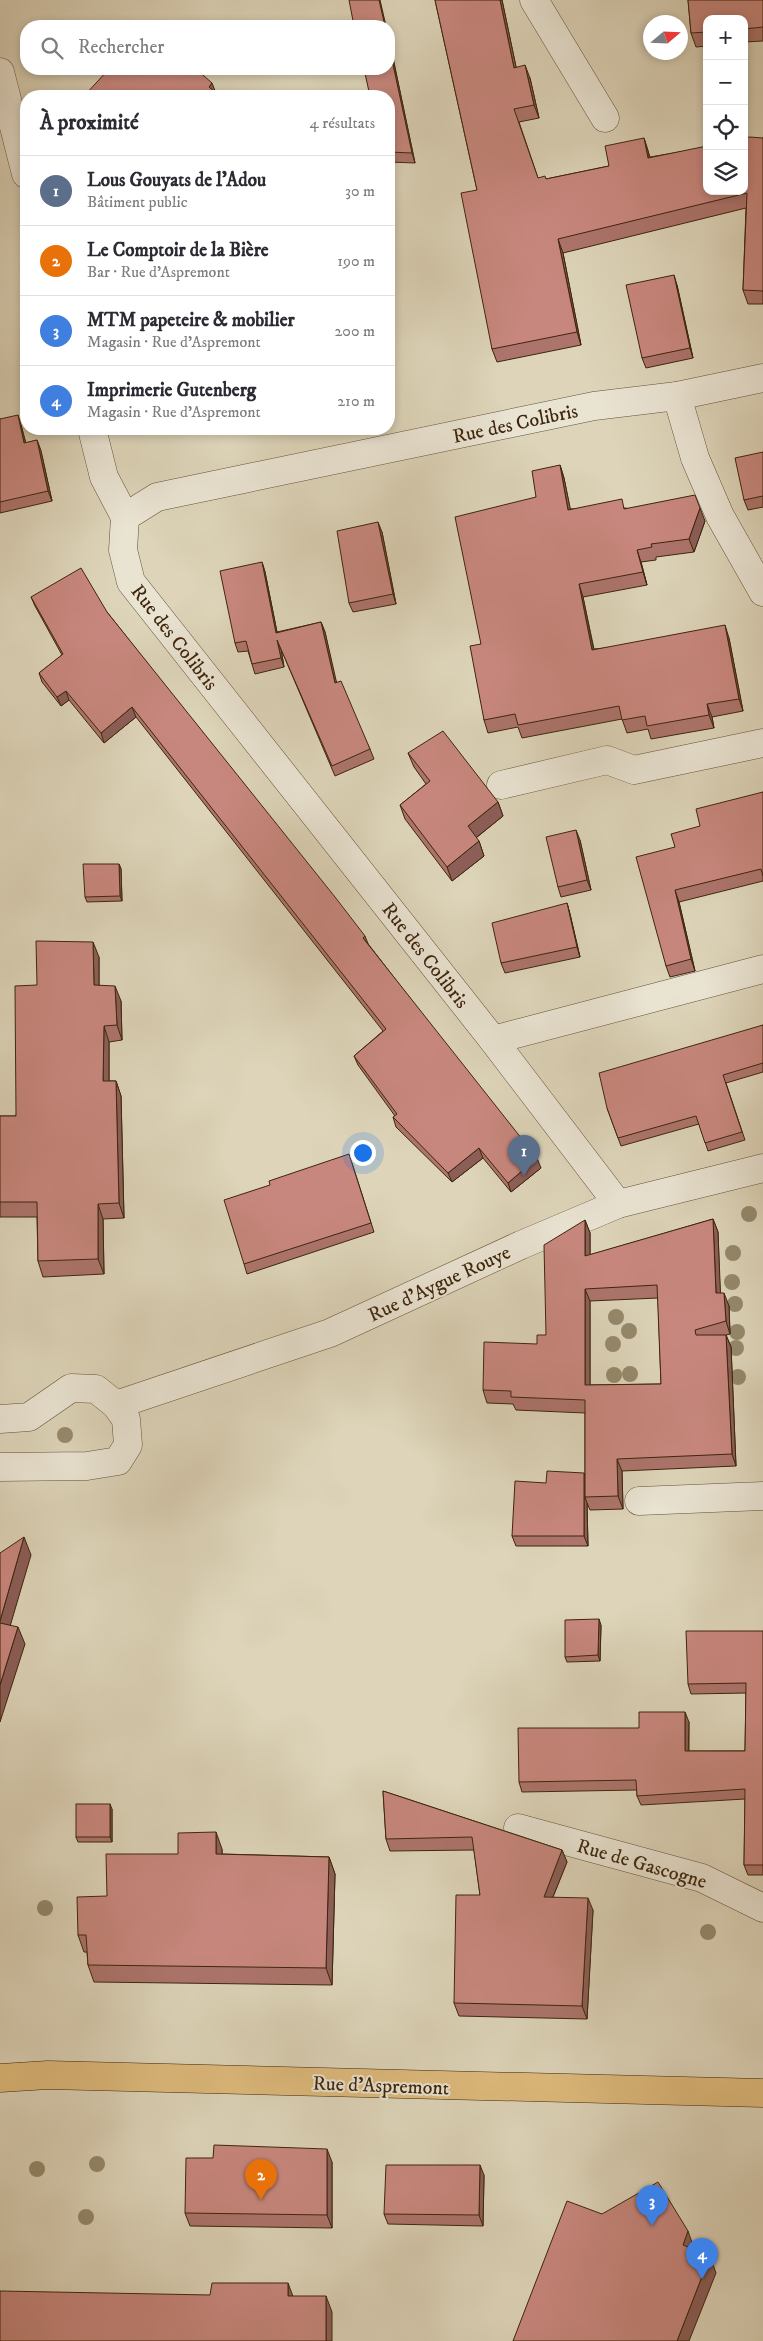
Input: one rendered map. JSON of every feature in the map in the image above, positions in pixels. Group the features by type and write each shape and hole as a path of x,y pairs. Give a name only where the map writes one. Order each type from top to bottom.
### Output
{"main road":[{"name":"Rue d'Aspremont","path":"0,2078 48,2075 763,2093"}],"street":[{"path":"534,0 605,118"},
{"path":"0,72 20,150"},
{"name":"Rue des Colibris","path":"618,1204 493,1040 131,582 124,550 125,517 157,497 594,406 677,396 763,378"},
{"path":"677,396 695,458 720,516 763,592"},
{"path":"94,435 104,477 125,517"},
{"path":"501,785 607,760 634,770 763,743"},
{"path":"493,1040 763,969"},
{"name":"Rue d'Aygue Rouye","path":"116,1406 330,1333 521,1245 618,1204 763,1168"},
{"path":"0,1418 30,1417 71,1388 96,1388 116,1406 126,1419 128,1445 118,1462 86,1466 0,1468"},
{"path":"638,1501 763,1496"},
{"name":"Rue de Gascogne","path":"518,1828 702,1878 763,1908"}],"building":[{"path":"349,0 379,0 384,20 353,20"},
{"path":"435,0 500,0 514,68 525,65 534,105 514,109 538,178 545,176 546,179 609,166 605,146 644,138 648,158 703,147 703,195 739,195 558,239 577,332 492,349 461,193 477,190"},
{"path":"688,0 763,0 763,27 748,29 748,15 703,15 703,32 691,33"},
{"path":"395,74 412,153 395,152 395,90 369,90 365,75"},
{"path":"103,75 203,75 212,83 209,87 213,90 90,90"},
{"path":"748,137 763,138 763,291 743,290 748,195"},
{"path":"674,275 690,348 642,358 626,285"},
{"path":"18,415 20,435 22,435 24,443 37,440 48,491 0,502 0,419"},
{"path":"763,452 763,496 744,500 735,458"},
{"path":"560,465 568,510 622,499 624,509 695,495 700,508 689,539 651,544 652,547 637,550 643,572 579,584 592,650 725,625 739,699 707,704 709,715 647,726 645,716 622,720 619,706 518,725 515,714 484,720 470,646 481,644 455,517 536,497 532,471"},
{"path":"378,522 393,594 349,603 337,531"},
{"path":"262,562 276,633 321,622 335,683 341,681 370,749 332,766 277,640 281,658 252,664 246,641 235,643 220,571"},
{"path":"81,568 107,612 335,897 365,936 363,938 537,1158 508,1183 479,1148 448,1173 393,1117 397,1114 354,1056 386,1029 132,707 101,733 66,691 57,697 39,673 63,654 31,597"},
{"path":"443,731 498,802 468,826 479,841 447,867 400,805 430,781 408,753"},
{"path":"763,792 763,876 761,869 675,890 691,959 666,966 636,857 675,847 671,834 700,826 696,809"},
{"path":"576,830 587,880 558,887 546,837"},
{"path":"83,864 119,864 120,896 85,897"},
{"path":"567,903 577,947 501,963 492,923"},
{"path":"36,941 93,942 94,985 115,986 117,1025 104,1026 103,1081 116,1081 119,1203 98,1204 98,1259 38,1261 37,1202 0,1202 0,1116 16,1116 15,986 37,985"},
{"path":"763,1025 763,1063 723,1075 742,1132 705,1143 696,1116 618,1138 607,1108 599,1073"},
{"path":"349,1154 371,1223 244,1264 224,1200 270,1185 269,1181"},
{"path":"713,1219 716,1293 724,1293 726,1321 695,1330 696,1335 726,1335 732,1454 617,1459 618,1496 585,1497 585,1400 511,1397 511,1391 483,1390 484,1342 537,1344 537,1335 546,1335 544,1245 585,1220 585,1256","holes":["657,1285 661,1384 585,1385 585,1289"]},
{"path":"547,1471 584,1473 584,1536 512,1536 515,1481 546,1483"},
{"path":"24,1537 0,1621 0,1553"},
{"path":"599,1619 598,1655 565,1657 565,1620"},
{"path":"0,1623 18,1627 0,1685"},
{"path":"686,1631 763,1631 763,1865 744,1865 745,1789 637,1796 636,1780 519,1782 518,1728 639,1728 639,1712 685,1712 685,1751 745,1751 746,1683 688,1684"},
{"path":"383,1791 562,1850 544,1897 588,1898 582,2006 454,2003 456,1895 480,1895 472,1837 386,1839"},
{"path":"76,1804 110,1804 110,1837 76,1837"},
{"path":"216,1832 216,1854 329,1857 326,1968 88,1965 86,1935 78,1935 77,1897 107,1896 106,1854 178,1854 178,1833"},
{"path":"214,2145 327,2149 327,2215 185,2213 186,2158 213,2158"},
{"path":"386,2165 480,2165 479,2215 384,2214"},
{"path":"658,2182 688,2231 683,2245 710,2256 677,2341 513,2341 567,2201 602,2214"},
{"path":"212,2283 288,2283 288,2296 326,2296 326,2341 0,2341 0,2291 210,2295"}],"place":[{"name":"Lous Gouyats de l'Adou","path":"524,1176"},
{"name":"Le Comptoir de la Bière","path":"261,2200"},
{"name":"MTM papeteire & mobilier","path":"652,2226"},
{"name":"Imprimerie Gutenberg","path":"702,2279"}]}
